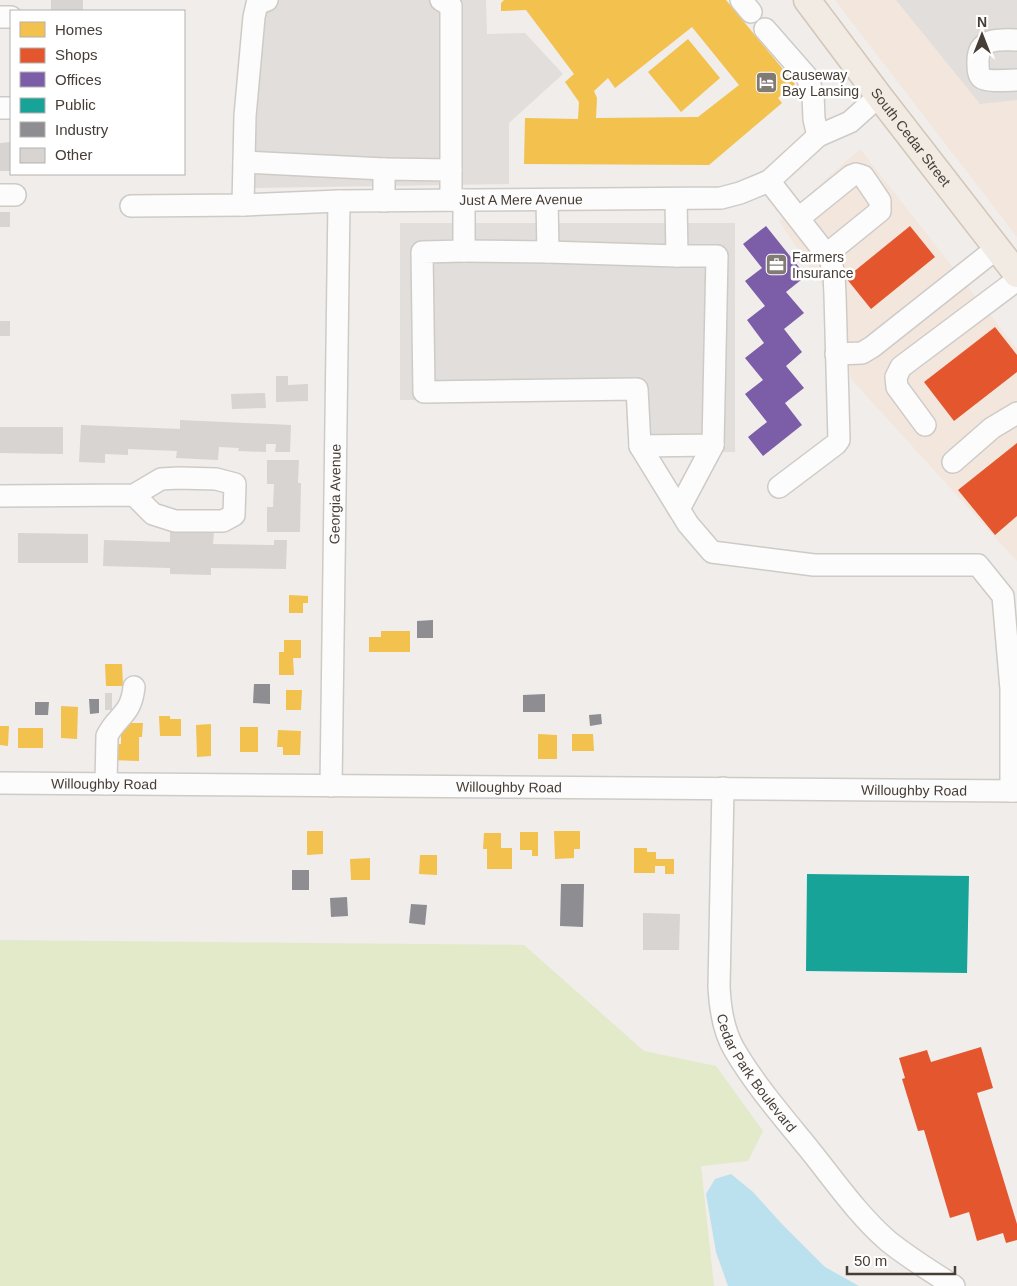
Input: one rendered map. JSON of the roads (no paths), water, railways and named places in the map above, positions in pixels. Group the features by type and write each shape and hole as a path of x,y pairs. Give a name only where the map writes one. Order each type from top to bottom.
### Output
{"main road":[{"name":"South Cedar Street","path":"807,0 1017,274"}],"street":[{"path":"243,205 245,116 254,17 261,1"},
{"path":"448,2 451,170 464,252"},
{"path":"765,29 807,78 813,94 814,119 818,136"},
{"path":"1017,40 994,40 986,43 978,51 978,72 981,78 986,80 1017,80"},
{"name":"Just A Mere Avenue","path":"131,206 243,205 339,201 721,198 740,194 769,181 818,136 850,122 879,96"},
{"path":"244,162 384,169 451,170"},
{"path":"384,169 384,201"},
{"path":"798,218 851,176 860,174 863,176 880,201 880,211 827,254"},
{"path":"769,181 827,254 833,265 834,274 838,440 836,444 779,488"},
{"path":"676,199 677,256"},
{"path":"548,200 548,252"},
{"name":"Georgia Avenue","path":"331,786 339,201"},
{"path":"836,354 862,353 872,347 997,248"},
{"path":"679,509 713,445 718,256 548,252 422,252 424,392 637,389 640,446 688,524 712,552 814,565 978,565 1003,596 1011,689 1014,791"},
{"path":"924,425 897,387 896,377 901,366 1017,280"},
{"path":"953,462 992,428 1017,413"},
{"path":"640,446 713,445"},
{"path":"0,496 134,495"},
{"path":"106,784 107,736 110,729 130,708 134,687"},
{"name":"Willoughby Road","path":"0,783 1014,791"},
{"name":"Cedar Park Boulevard","path":"723,788 719,987 720,1010 733,1048 764,1092 864,1218 888,1241 954,1286"}],"water":[{"path":"731,1174 753,1192 825,1267 859,1286 728,1286 716,1252 706,1194 715,1179"}],"place":[{"name":"Causeway Bay Lansing","path":"766,83"},
{"name":"Farmers Insurance","path":"776,265"}]}
